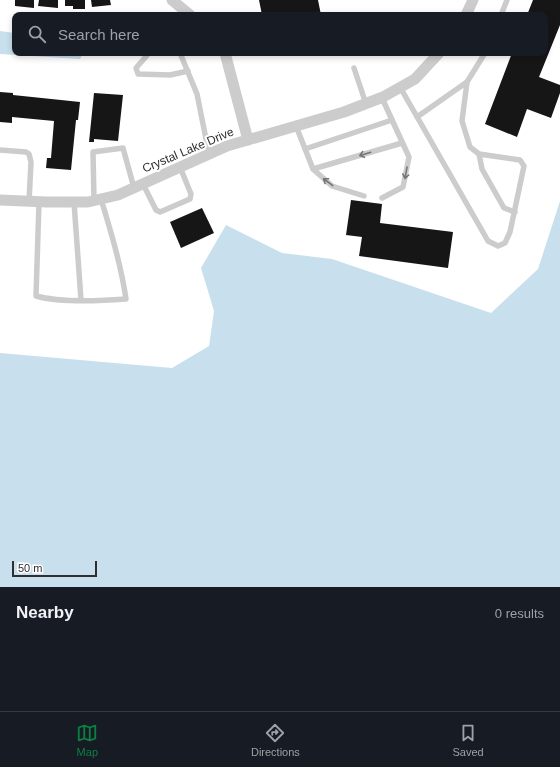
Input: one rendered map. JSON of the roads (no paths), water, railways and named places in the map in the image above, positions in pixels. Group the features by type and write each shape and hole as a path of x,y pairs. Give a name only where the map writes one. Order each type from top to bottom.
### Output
{"street":[{"path":"172,0 186,12"},
{"path":"467,12 473,0"},
{"path":"226,56 248,140"},
{"name":"Crystal Lake Drive","path":"0,200 74,202 97,200 118,195 227,146 344,112 382,98 415,79 436,56"}],"lane":[{"path":"502,12 507,0"},
{"path":"146,56 136,68 138,74 170,75 188,71"},
{"path":"181,56 197,94 209,154"},
{"path":"417,117 467,82 483,56"},
{"path":"354,68 366,104"},
{"path":"400,87 488,241 498,246 505,243 510,232 524,166 520,160 478,154 470,147 462,121 467,82"},
{"path":"382,98 409,157 403,187 382,198"},
{"path":"305,149 392,120"},
{"path":"296,126 313,170 332,186 364,196"},
{"path":"313,170 402,143"},
{"path":"0,150 26,152 29,154 34,202 36,296 46,299 103,301 126,299 123,279 110,230 97,200 93,152 123,148 139,186 156,210 160,212 190,199 191,194 180,167"},
{"path":"478,154 482,169 504,208 515,212"},
{"path":"74,202 81,300"}],"water":[{"path":"0,31 12,33 12,55 0,54"},
{"path":"32,56 82,56 80,59"},
{"path":"560,201 560,587 0,587 0,353 172,368 209,346 214,311 201,268 226,225 282,253 332,259 491,313 538,269"}]}
